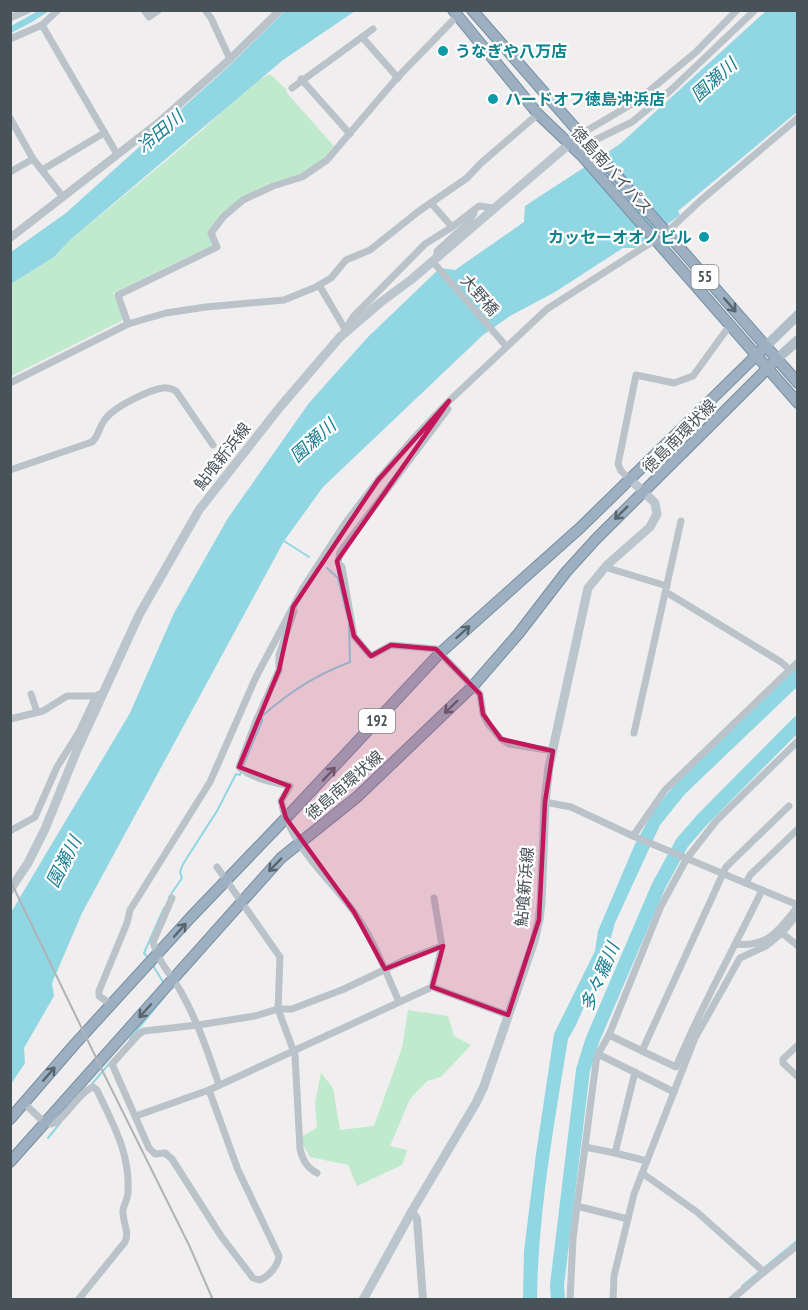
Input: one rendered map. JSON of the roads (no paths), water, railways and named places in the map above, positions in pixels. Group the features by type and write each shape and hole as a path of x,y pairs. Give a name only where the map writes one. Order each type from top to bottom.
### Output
{"highway":[{"name":"徳島南バイパス","path":"475,11 798,383"},
{"name":"徳島南バイパス","path":"455,13 538,114 583,158 798,403"},
{"name":"徳島南環状線","path":"10,1119 226,880 286,819 440,653 631,480 766,346"},
{"name":"徳島南環状線","path":"10,1162 281,858 357,797 473,686 519,633 566,572 777,359"}],"main road":[{"name":"鮎喰新浜線","path":"10,890 28,863 45,828 100,694 139,615 199,510 280,407 343,333 436,262 493,208 570,144 588,142"},
{"path":"766,346 798,315"},
{"path":"777,359 798,339"},
{"name":"鮎喰新浜線","path":"363,1299 476,1103 534,941 541,903 545,802 552,751 588,588 607,565 650,527 657,514 655,503 631,480"}],"street":[{"path":"10,18 27,10"},
{"path":"10,39 42,25 58,10"},
{"path":"144,10 149,17 159,10"},
{"path":"205,10 230,59"},
{"path":"10,238 158,123 230,59 280,10"},
{"path":"588,142 696,52 737,10"},
{"path":"588,142 632,122 671,90 755,10"},
{"path":"128,324 118,295 217,247 211,233 224,216 243,200 273,186 303,177 327,160 455,13"},
{"path":"42,25 117,154"},
{"path":"292,88 373,29"},
{"path":"362,37 398,78"},
{"path":"302,80 350,134"},
{"path":"10,383 128,324 166,313 284,300 319,285 331,278 346,260 370,250 467,178 538,114"},
{"path":"10,118 33,159 63,197"},
{"path":"665,231 798,118"},
{"path":"42,170 104,132"},
{"path":"10,172 33,159"},
{"path":"431,203 452,227"},
{"path":"343,333 353,317 425,244 479,206 493,208"},
{"path":"436,262 437,251 468,223 476,209"},
{"path":"112,1005 99,996 99,991 127,923 130,910 210,782 256,677 303,588 346,522 411,441 504,344 547,309 654,238"},
{"name":"大野橋","path":"436,262 504,344"},
{"path":"319,285 343,333"},
{"path":"631,480 621,471 618,464 636,375 674,383 693,376 730,325"},
{"path":"10,470 92,442 96,439 103,421 110,414 150,392 163,388 176,391 213,446"},
{"path":"449,401 450,406 340,552 338,563 342,567 354,636 370,655 391,645 436,649 480,694 481,707 488,724 501,739 509,744 552,751"},
{"path":"634,733 681,520"},
{"path":"607,565 611,569 666,589 790,670"},
{"path":"293,607 294,611 279,655 279,670 239,767 263,780 290,786 281,801 286,819 300,843 354,912 385,969 399,1002"},
{"path":"635,836 665,790 798,662"},
{"path":"32,694 37,712"},
{"path":"10,719 37,712 67,696 100,694"},
{"path":"10,831 35,817 57,767 100,694"},
{"path":"570,1299 572,1244 598,1054 609,1035 661,906 686,857 717,820 798,741"},
{"path":"545,802 571,807 798,905 774,935 767,940 743,945 736,944"},
{"path":"642,1051 726,867 789,806"},
{"path":"746,883 750,875 798,829"},
{"path":"217,867 280,957 278,1009 294,1052 300,1149 303,1161 317,1173"},
{"path":"609,1035 676,1067 700,1009 736,944 762,890"},
{"path":"172,898 153,942 157,956 198,1025 219,1084"},
{"path":"432,987 442,946 434,898"},
{"path":"613,1299 614,1276 634,1194 699,1029 736,963 746,953 766,946 782,933 798,914"},
{"path":"782,933 798,946"},
{"path":"209,1090 238,1170 279,1256 279,1260 269,1274 260,1280 253,1278 221,1236 172,1159 165,1153 155,1154 149,1148 112,1064 144,1031 255,1016 278,1009 292,1010 442,946"},
{"path":"136,1116 209,1090 432,987 508,1016"},
{"path":"798,1045 783,1059 783,1063 798,1077"},
{"path":"598,1054 674,1092"},
{"path":"615,1153 635,1072"},
{"path":"24,1103 51,1124 58,1122 85,1090 93,1088 97,1090 122,1143 129,1190 123,1209 128,1235 125,1242 78,1299"},
{"path":"585,1147 647,1161"},
{"path":"642,1173 698,1212 764,1272"},
{"path":"577,1206 628,1219"},
{"path":"412,1211 417,1220 423,1299"},
{"path":"731,1299 798,1245"}],"water":[{"name":"冷田川","path":"286,10 355,11 283,60 70,240 54,257 11,284 11,252 66,213 230,65"},
{"path":"38,11 49,11 11,33 11,26"},
{"name":"園瀬川","path":"766,11 797,11 797,112 678,211 680,215 635,248 623,248 555,292 510,316 483,335 323,487 284,541 82,913 52,983 54,996 24,1048 25,1063 11,1084 10,914 130,713 174,613 228,518 309,403 368,337 440,268 455,270 524,222 525,206 620,144"},
{"path":"797,667 797,687 685,794 660,825 615,923 604,961 568,1039 552,1136 540,1234 537,1299 523,1300 524,1251 554,1034 595,951 598,931 635,844 655,808 681,778"}],"waterway":[{"path":"284,541 309,557"},
{"path":"327,568 338,578 348,619"},
{"path":"243,766 262,716 303,685 350,662 349,625"},
{"name":"多々羅川","path":"558,1300 557,1285 583,1070 592,1041 659,885 682,843 798,723"},
{"path":"169,897 182,878 180,872 183,864 217,811 236,774 240,775 241,772"},
{"path":"149,959 144,953 164,908"},
{"path":"152,964 165,985"},
{"path":"130,1039 164,997"},
{"path":"91,1085 109,1064"},
{"path":"48,1138 61,1122"},
{"path":"10,1182 10,1205"},
{"path":"765,1267 798,1240"},
{"path":"742,1286 759,1272"}],"railway":[{"path":"10,880 189,1245 213,1300"}],"place":[{"name":"うなぎや八万店","path":"443,51"},
{"name":"ハードオフ徳島沖浜店","path":"493,99"},
{"name":"カッセーオオノビル","path":"704,237"}]}
